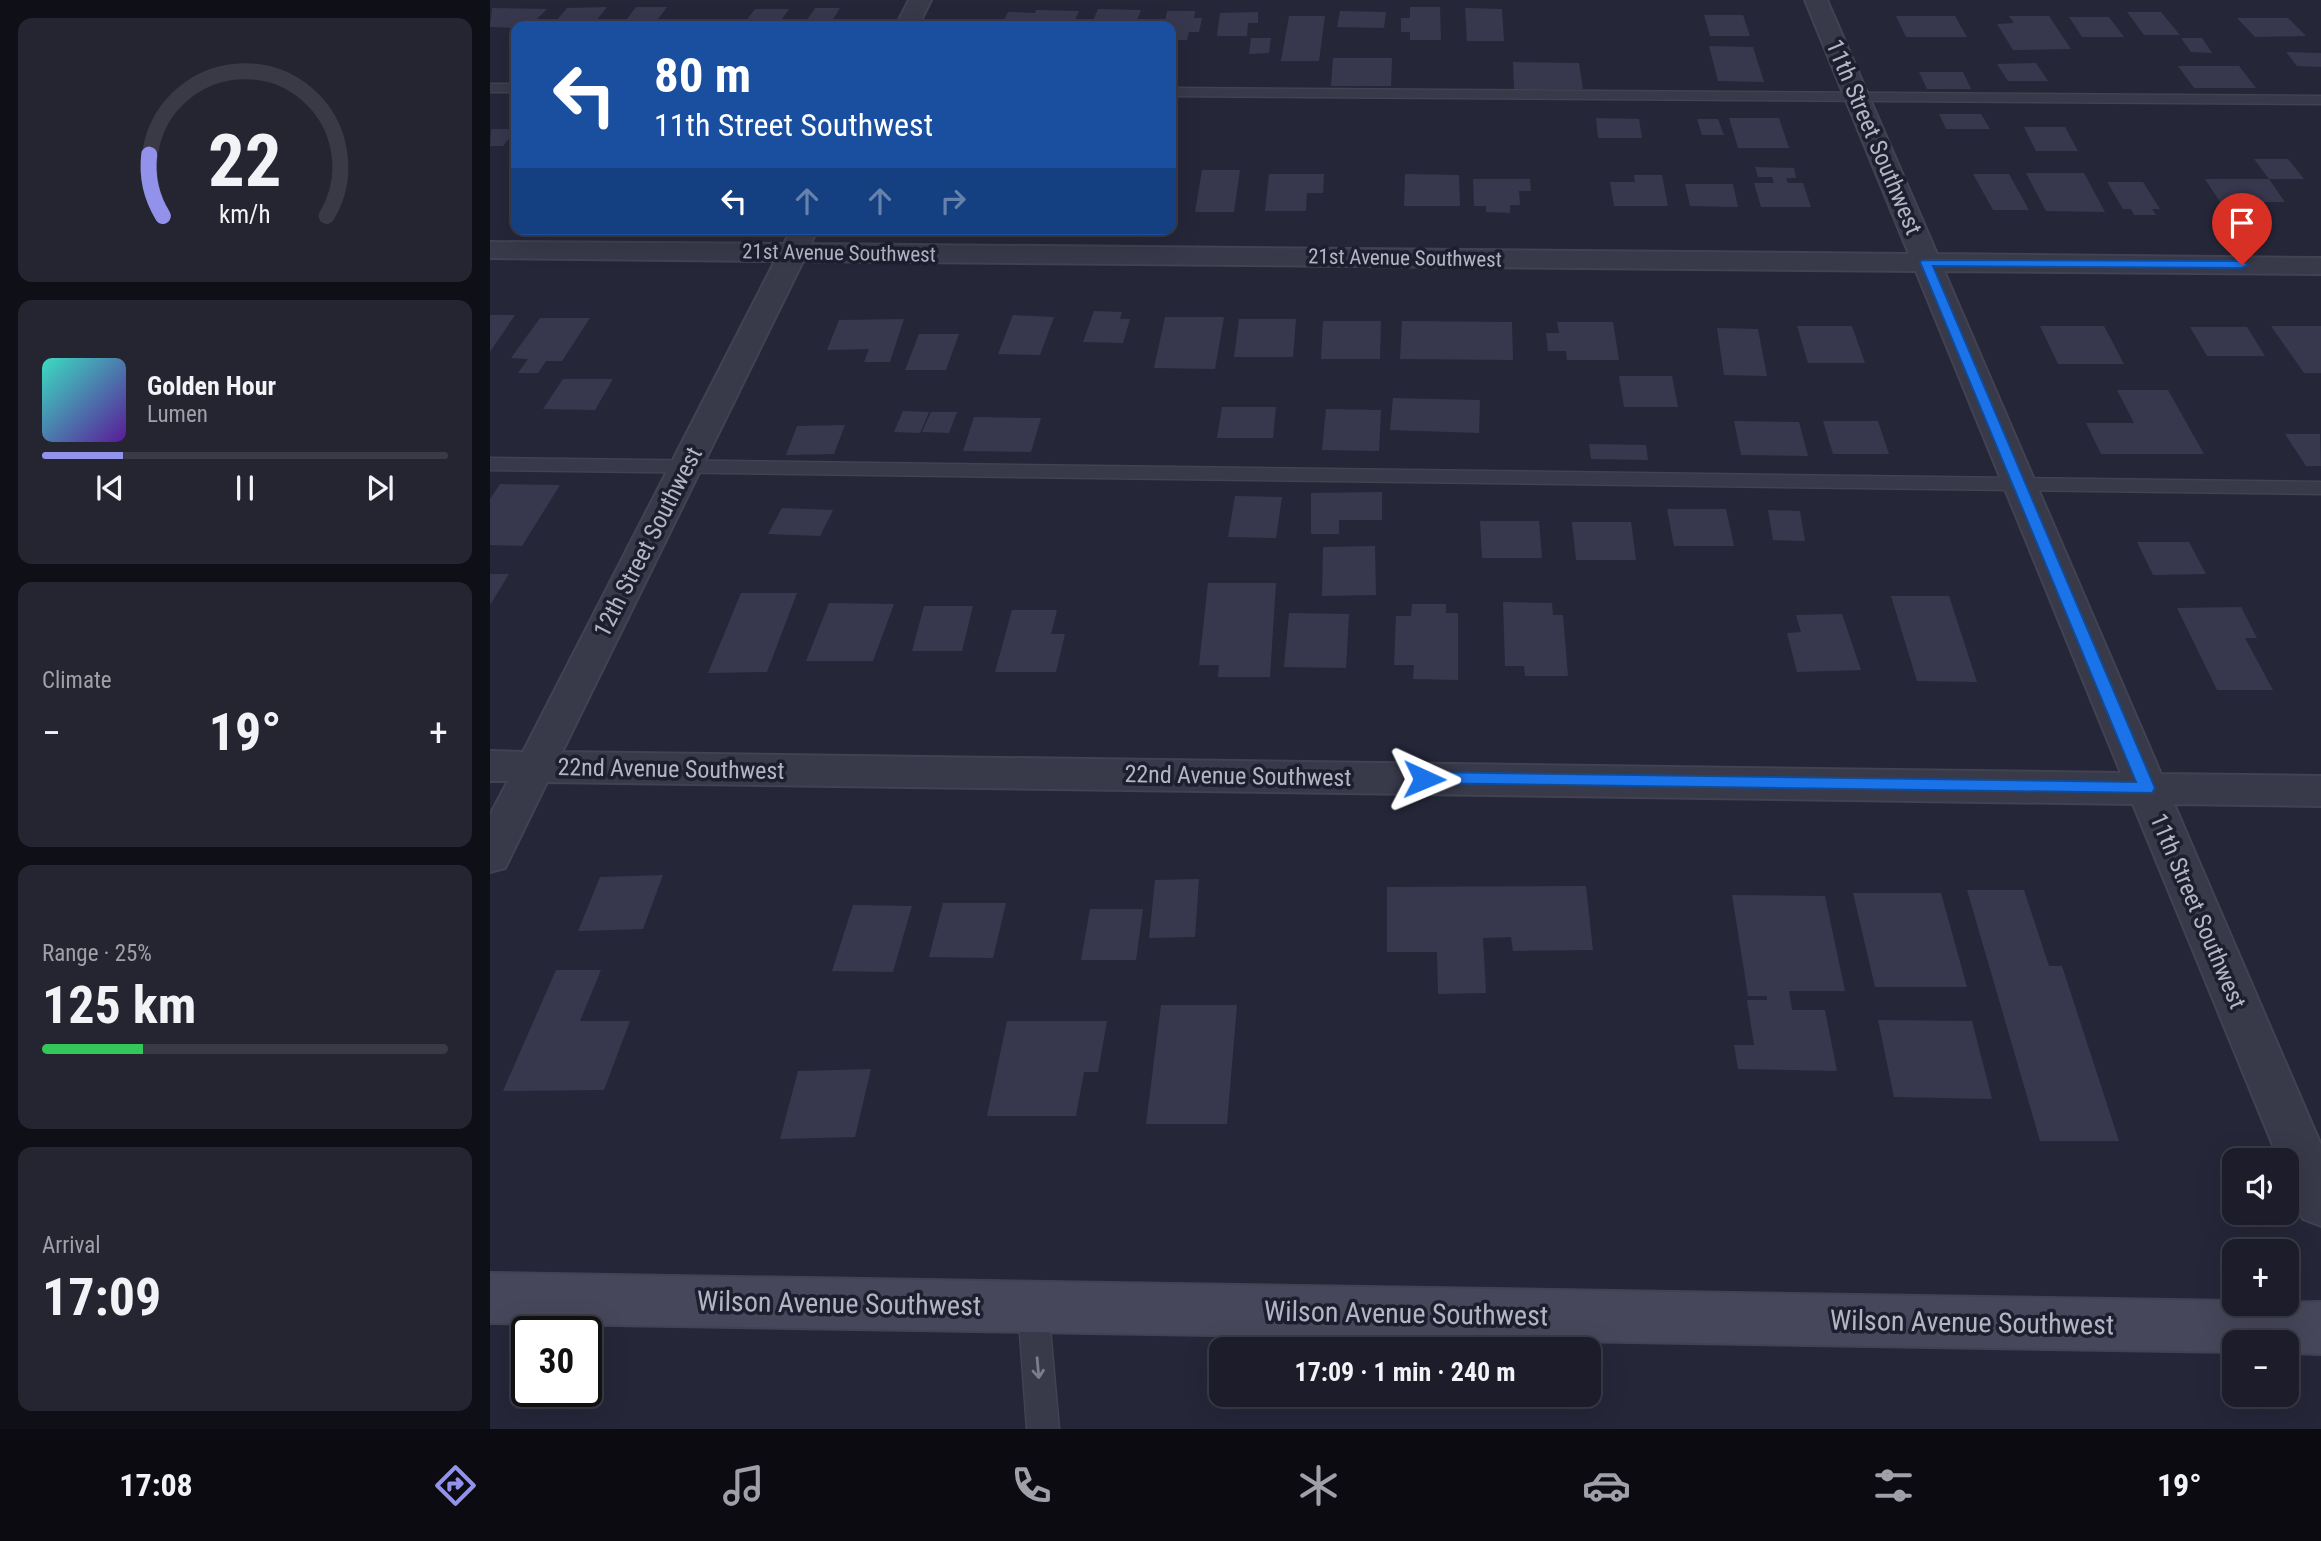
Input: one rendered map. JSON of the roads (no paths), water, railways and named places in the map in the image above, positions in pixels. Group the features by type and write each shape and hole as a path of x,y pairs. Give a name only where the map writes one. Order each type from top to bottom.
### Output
{"main road":[{"name":"Wilson Avenue Southwest","path":"490,1298 2321,1328"}],"street":[{"path":"910,21 920,0"},
{"name":"11th Street Southwest","path":"1816,0 2321,1203"},
{"name":"21st Avenue Southwest","path":"490,250 799,241 1926,262 2321,266"},
{"name":"12th Street Southwest","path":"490,856 799,241"},
{"name":"22nd Avenue Southwest","path":"490,766 2321,790"}],"lane":[{"path":"490,88 511,88"},
{"path":"1176,92 2321,100"},
{"path":"490,464 2321,488"},
{"path":"1033,1306 1043,1429"}]}
